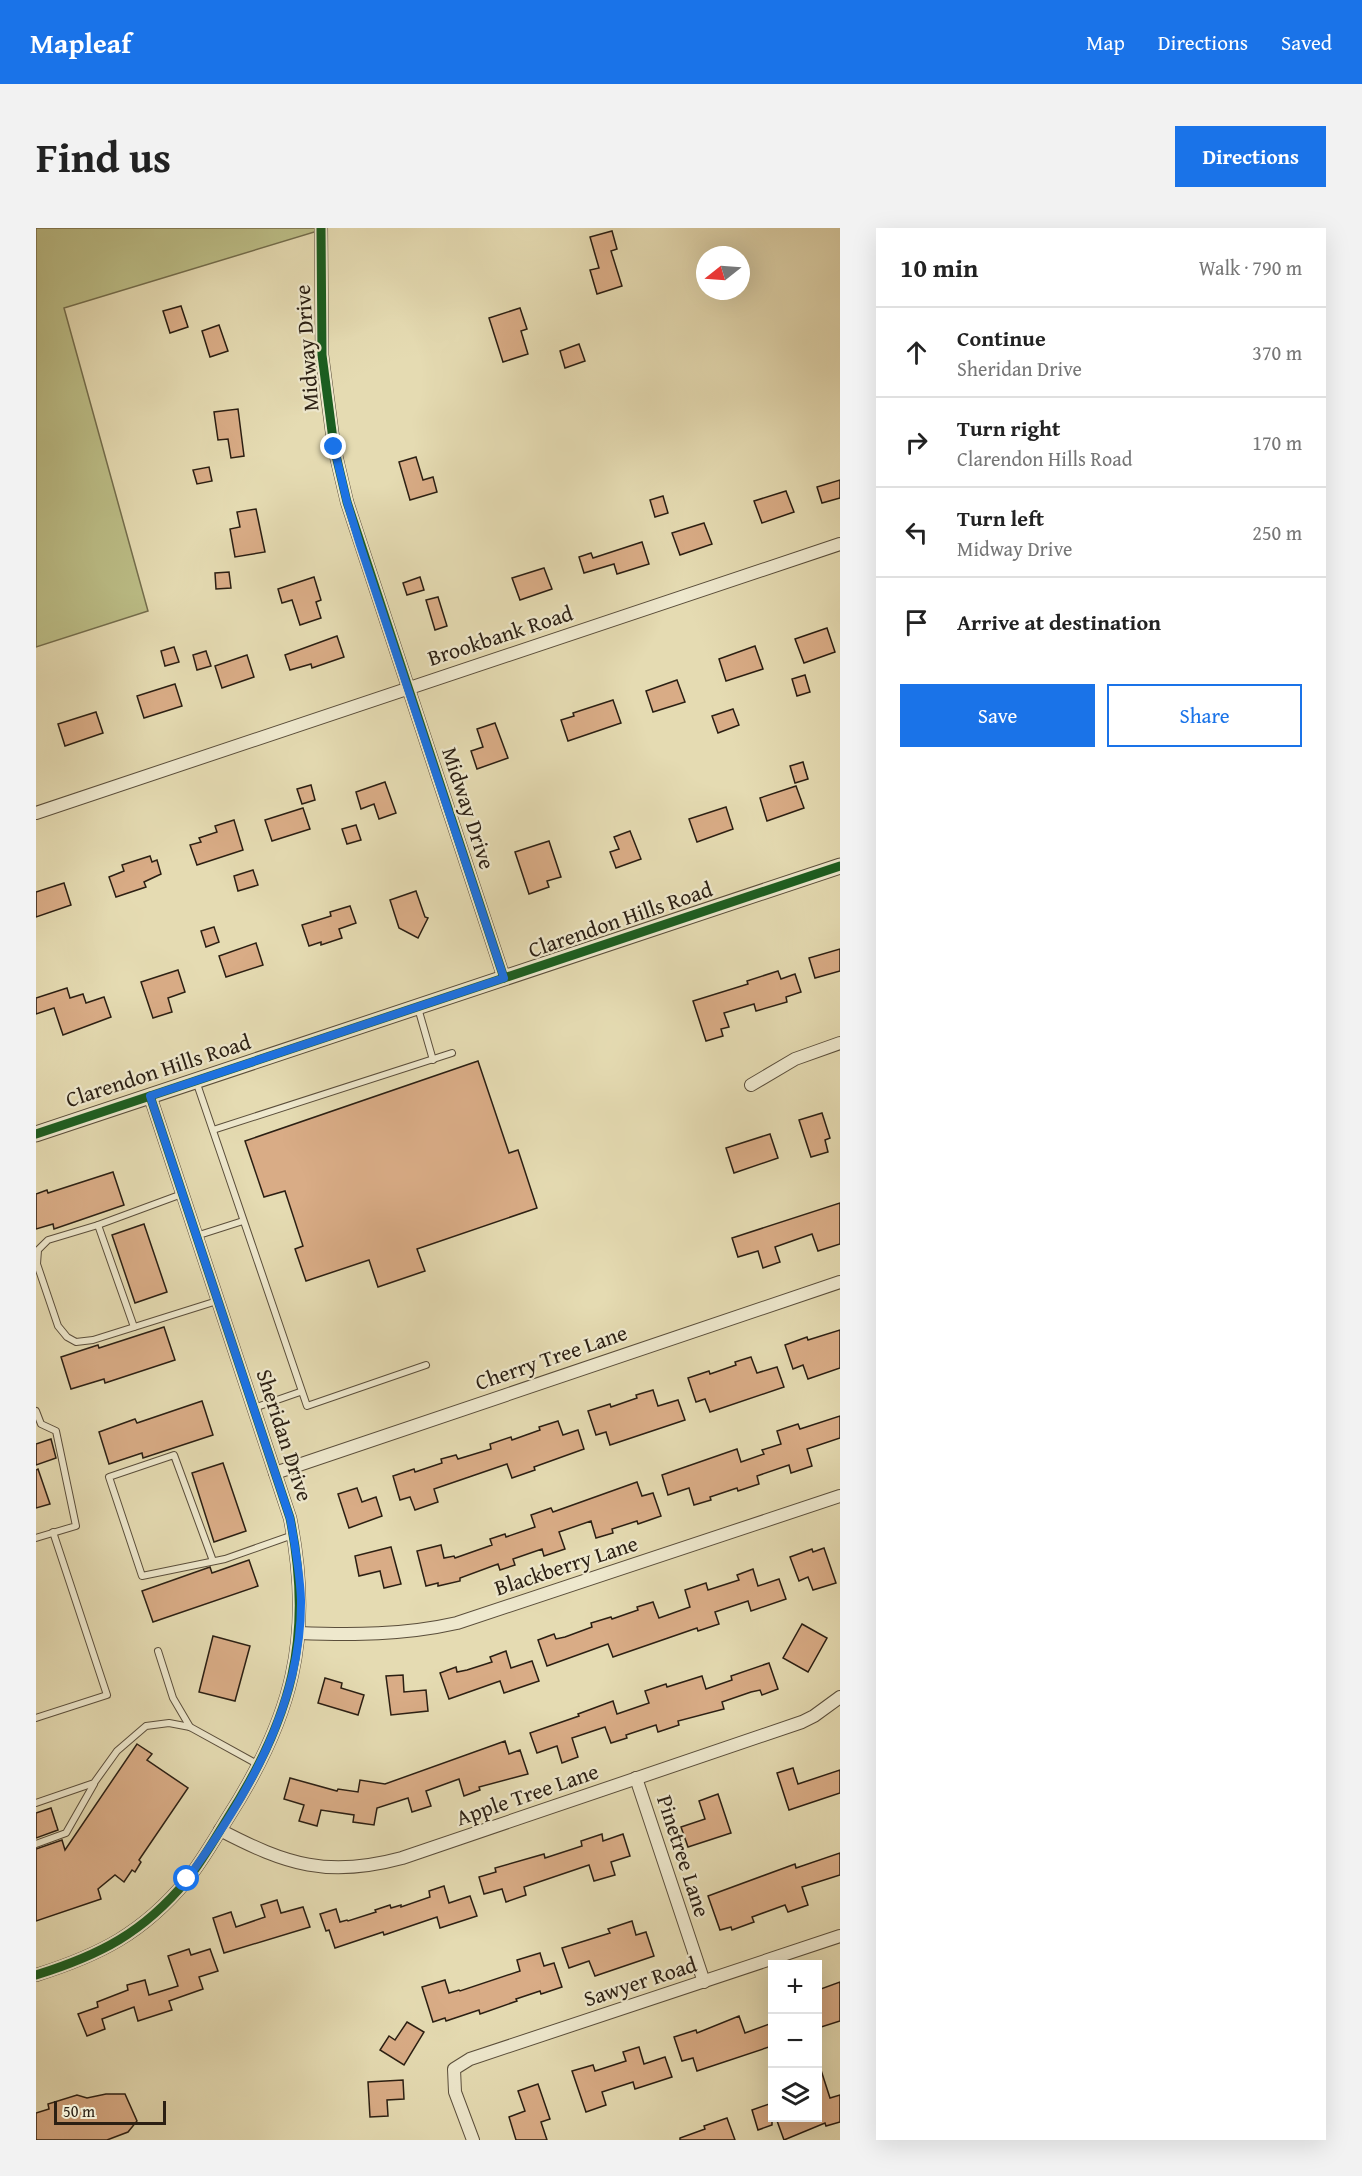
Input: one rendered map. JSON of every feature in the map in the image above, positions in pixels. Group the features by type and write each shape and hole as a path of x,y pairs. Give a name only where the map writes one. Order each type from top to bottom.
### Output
{"street":[{"name":"Midway Drive","path":"321,228 322,355 334,447 347,502 504,978"},
{"name":"Brookbank Road","path":"36,813 840,544"},
{"name":"Clarendon Hills Road","path":"36,1134 840,866"},
{"path":"751,1085 795,1059 840,1043"},
{"name":"Sheridan Drive","path":"36,1976 97,1953 136,1929 158,1911 187,1879 259,1766 272,1739 290,1687 299,1633 300,1584 290,1518 150,1096"},
{"name":"Cherry Tree Lane","path":"275,1473 840,1282"},
{"name":"Blackberry Lane","path":"299,1633 396,1634 457,1623 840,1496"},
{"name":"Apple Tree Lane","path":"220,1830 264,1852 305,1864 343,1868 372,1866 414,1854 802,1722 840,1697"},
{"name":"Pinetree Lane","path":"636,1778 704,1982"},
{"name":"Sawyer Road","path":"473,2140 455,2092 454,2069 470,2059 840,1936"}],"lane":[{"path":"417,1007 433,1060"},
{"path":"213,1130 452,1053"},
{"path":"196,1081 300,1392 307,1406 426,1365"},
{"path":"182,1194 98,1225 48,1240 38,1250 37,1264 58,1326 76,1342 93,1340 218,1300"},
{"path":"196,1236 243,1221"},
{"path":"98,1225 134,1327"},
{"path":"254,1408 300,1392"},
{"path":"36,1411 41,1424 56,1431 76,1526 36,1538"},
{"path":"213,1561 174,1455 109,1477 142,1576 213,1561 293,1535"},
{"path":"36,1718 107,1695 53,1532"},
{"path":"158,1651 172,1698 190,1727"},
{"path":"36,1844 66,1833 94,1783 117,1751 146,1726 169,1723 190,1727 259,1766"},
{"path":"36,1803 94,1783"}],"green space":[{"path":"36,228 321,228 321,230 64,308 148,611 36,647"}],"building":[{"path":"612,231 617,249 611,251 622,286 597,294 590,270 599,268 590,237"},
{"path":"181,306 188,327 170,333 163,311"},
{"path":"520,308 527,329 521,331 528,354 503,362 489,318"},
{"path":"219,325 228,351 210,357 202,331"},
{"path":"579,344 585,361 565,368 560,351"},
{"path":"238,409 244,456 231,458 228,439 218,440 214,412"},
{"path":"416,457 423,480 433,477 437,492 410,500 399,462"},
{"path":"209,467 212,481 197,484 193,470"},
{"path":"840,480 840,498 822,503 817,487"},
{"path":"786,491 794,512 762,523 754,501"},
{"path":"663,496 668,513 655,517 650,500"},
{"path":"256,509 265,552 235,557 230,529 240,527 237,512"},
{"path":"704,523 712,544 680,555 672,533"},
{"path":"642,542 649,564 617,574 614,564 584,573 579,557 591,553 593,558"},
{"path":"544,568 552,589 520,600 512,578"},
{"path":"229,572 231,588 216,589 215,573"},
{"path":"314,577 321,600 316,602 321,618 300,625 292,600 282,603 278,589"},
{"path":"420,577 424,590 407,595 403,583"},
{"path":"438,597 447,626 435,630 426,600"},
{"path":"827,628 835,652 804,663 795,639"},
{"path":"337,636 344,657 312,668 311,664 290,670 285,655"},
{"path":"755,646 763,669 726,681 719,659"},
{"path":"174,647 179,662 165,666 161,651"},
{"path":"206,651 211,666 197,670 193,655"},
{"path":"247,655 254,677 222,688 215,666"},
{"path":"805,675 810,692 797,696 792,679"},
{"path":"677,680 685,702 653,712 646,691"},
{"path":"175,684 182,706 144,718 137,696"},
{"path":"613,700 621,723 568,741 561,720 574,716 573,713"},
{"path":"733,709 739,725 718,733 712,716"},
{"path":"96,712 103,733 65,746 58,724"},
{"path":"495,723 508,758 477,769 471,751 483,747 477,729"},
{"path":"803,762 808,779 795,783 790,766"},
{"path":"385,782 396,813 379,819 374,804 361,809 356,792"},
{"path":"311,785 315,800 302,804 297,789"},
{"path":"796,786 804,808 767,821 760,798"},
{"path":"726,807 733,829 697,842 689,819"},
{"path":"303,808 310,829 272,841 265,820"},
{"path":"234,820 243,850 197,865 190,845 201,842 199,838 217,832 215,826"},
{"path":"356,825 361,840 347,844 342,829"},
{"path":"630,831 641,859 616,868 610,852 619,849 614,837"},
{"path":"549,841 561,877 547,881 549,887 529,894 515,852"},
{"path":"150,856 152,862 157,860 161,874 144,882 146,887 116,897 109,877 124,871 122,865"},
{"path":"253,870 258,885 238,891 234,876"},
{"path":"64,883 71,905 36,917 36,892"},
{"path":"416,891 425,917 428,918 418,938 399,928 390,900"},
{"path":"350,906 356,923 339,929 342,938 321,945 321,942 309,946 302,925 331,916 330,912"},
{"path":"214,927 219,942 206,947 201,931"},
{"path":"256,943 263,965 226,977 219,956"},
{"path":"840,949 840,971 815,978 809,958"},
{"path":"178,970 185,992 168,998 172,1012 153,1018 141,982"},
{"path":"778,971 781,979 795,974 801,992 786,997 787,1002 756,1011 754,1004 724,1013 729,1027 721,1029 723,1036 706,1041 693,1001 748,984 747,981"},
{"path":"67,988 70,998 83,994 86,1003 104,997 111,1017 63,1035 54,1008 36,1014 36,998"},
{"path":"478,1061 509,1153 518,1150 537,1208 417,1249 425,1271 378,1287 369,1260 306,1281 295,1249 303,1246 285,1191 264,1197 245,1141"},
{"path":"822,1113 830,1138 825,1140 828,1152 811,1157 799,1120"},
{"path":"770,1134 778,1158 734,1173 726,1148"},
{"path":"113,1172 124,1205 54,1229 53,1224 36,1229 36,1194 47,1190 48,1193"},
{"path":"840,1203 840,1244 818,1251 812,1234 775,1247 780,1262 763,1268 758,1251 738,1257 732,1238"},
{"path":"144,1224 167,1292 135,1303 112,1235"},
{"path":"164,1327 175,1360 105,1383 104,1379 71,1389 61,1357 98,1345 99,1348"},
{"path":"840,1330 840,1368 808,1379 803,1365 793,1369 785,1345 807,1337 808,1340"},
{"path":"751,1357 757,1373 777,1367 784,1387 710,1412 705,1399 696,1402 688,1378 709,1371 710,1374"},
{"path":"653,1390 658,1406 678,1400 685,1420 610,1445 606,1432 596,1435 588,1411 610,1404 611,1407"},
{"path":"202,1401 213,1435 143,1458 142,1453 109,1464 99,1432 135,1419 137,1423"},
{"path":"840,1416 840,1438 807,1449 812,1466 791,1473 789,1465 757,1476 759,1484 738,1491 737,1488 694,1505 689,1488 668,1495 662,1475 737,1449 741,1462 764,1454 762,1450 781,1444 777,1431 798,1424 800,1429"},
{"path":"558,1421 563,1435 578,1430 584,1449 534,1467 535,1470 512,1478 507,1464 434,1489 438,1502 415,1510 410,1497 400,1500 393,1476 442,1463 441,1459 456,1455 458,1459 491,1449 490,1444 511,1437 512,1440"},
{"path":"51,1439 56,1458 36,1465 36,1444"},
{"path":"223,1463 246,1531 214,1542 192,1473"},
{"path":"38,1469 50,1504 36,1508 36,1470"},
{"path":"637,1482 642,1496 653,1493 661,1516 638,1524 637,1521 612,1529 613,1533 596,1538 591,1521 559,1532 565,1549 544,1556 542,1549 513,1559 515,1565 500,1570 498,1564 460,1578 460,1581 426,1586 417,1551 441,1545 444,1558 454,1556 455,1558 492,1545 490,1539 505,1534 506,1537 535,1527 531,1515 551,1508 553,1512"},
{"path":"357,1488 362,1502 376,1497 382,1516 349,1528 338,1494"},
{"path":"391,1547 401,1584 384,1588 380,1571 359,1576 355,1556"},
{"path":"824,1548 836,1583 813,1590 808,1577 799,1581 790,1557 812,1549 813,1552"},
{"path":"249,1560 258,1586 153,1622 142,1591 210,1567 212,1573"},
{"path":"753,1569 758,1586 779,1579 786,1599 751,1611 748,1601 715,1612 719,1624 698,1631 697,1628 613,1657 608,1644 547,1666 538,1640 554,1634 556,1639 565,1637 592,1627 591,1623 611,1617 612,1619 653,1602 659,1618 690,1607 685,1590 706,1583 708,1590 739,1580 737,1575"},
{"path":"802,1624 827,1638 808,1672 783,1658"},
{"path":"213,1636 250,1646 235,1701 199,1692"},
{"path":"506,1651 511,1668 532,1661 539,1681 504,1693 500,1681 449,1699 440,1673 456,1667 457,1672 467,1670 492,1662 490,1657"},
{"path":"769,1663 778,1689 762,1695 760,1690 751,1692 722,1702 724,1709 678,1721 679,1725 658,1732 656,1725 626,1735 627,1738 611,1743 605,1727 572,1738 578,1757 562,1763 557,1746 537,1753 530,1733 613,1701 617,1714 649,1703 645,1691 666,1684 667,1687 702,1676 706,1689 732,1680 731,1676"},
{"path":"403,1675 404,1692 426,1690 428,1711 391,1715 386,1676"},
{"path":"325,1678 342,1683 341,1688 364,1695 358,1715 318,1703"},
{"path":"505,1741 509,1754 520,1750 528,1774 479,1787 480,1790 464,1796 459,1779 426,1791 431,1806 412,1812 408,1798 377,1808 374,1825 353,1822 354,1815 321,1810 317,1826 299,1821 304,1805 284,1799 290,1778 337,1791 338,1789 358,1792 360,1780 385,1784"},
{"path":"137,1744 152,1754 147,1760 188,1788 139,1860 141,1862 135,1872 132,1870 124,1882 115,1875 98,1889 101,1899 36,1921 36,1849 62,1840 65,1850"},
{"path":"793,1768 798,1784 840,1770 840,1793 789,1810 777,1773"},
{"path":"718,1794 731,1833 688,1847 681,1827 705,1819 699,1801"},
{"path":"51,1808 58,1830 36,1838 36,1813"},
{"path":"602,1834 603,1841 623,1834 630,1856 611,1862 615,1875 594,1881 589,1865 524,1887 526,1895 506,1902 502,1889 484,1894 479,1877 496,1872 495,1868 544,1854 545,1858 582,1846 581,1841"},
{"path":"840,1853 840,1875 802,1887 808,1905 788,1912 785,1905 752,1917 754,1922 732,1930 731,1927 720,1930 708,1896 795,1864 796,1868"},
{"path":"444,1886 449,1903 470,1896 477,1916 440,1928 437,1917 384,1935 383,1932 335,1948 320,1914 336,1909 340,1922 348,1921 390,1905 391,1908 401,1905 401,1907 430,1897 429,1891"},
{"path":"277,1900 281,1913 303,1907 310,1927 224,1953 213,1918 231,1912 236,1927 265,1917 261,1905"},
{"path":"632,1921 636,1935 646,1932 654,1956 595,1976 589,1961 569,1968 562,1948 610,1933 608,1929"},
{"path":"189,1949 191,1955 210,1949 218,1971 199,1977 203,1989 169,2001 172,2010 138,2021 134,2007 102,2019 105,2029 87,2036 78,2014 98,2007 97,2002 128,1990 127,1985 145,1980 149,1995 178,1986 168,1956"},
{"path":"540,1953 544,1966 554,1963 562,1987 541,1994 540,1991 480,2014 479,2010 446,2021 445,2018 433,2022 422,1987 445,1980 449,1993 460,1991 520,1971 517,1960"},
{"path":"840,1982 840,2021 822,2027 822,2014 822,1989"},
{"path":"739,2016 745,2033 768,2024 768,2047 697,2071 693,2058 682,2061 674,2037 696,2030 697,2033"},
{"path":"407,2022 424,2032 404,2065 380,2050 389,2036 395,2040"},
{"path":"639,2047 644,2064 665,2057 672,2077 635,2089 633,2082 602,2092 606,2105 586,2112 572,2071 593,2065 595,2071 626,2061 623,2052"},
{"path":"822,2073 830,2098 840,2095 840,2122 826,2126 825,2123 784,2140 777,2122 822,2122"},
{"path":"403,2080 404,2099 387,2100 388,2116 370,2117 368,2082"},
{"path":"538,2084 550,2119 541,2122 547,2140 516,2140 509,2117 525,2111 518,2091"},
{"path":"106,2094 125,2094 137,2121 128,2132 107,2140 36,2140 36,2113 49,2109 48,2104 77,2095 87,2098"},
{"path":"768,2104 768,2122 772,2122 772,2125 758,2130 752,2110"},
{"path":"727,2118 735,2140 680,2140 680,2138 705,2129 704,2126"}],"cycle path":[{"path":"321,228 322,355 334,447 347,502 504,978"},
{"path":"36,1134 840,866"},
{"path":"36,1975 80,1959 119,1940 154,1914 187,1880 208,1850 268,1746 282,1711 292,1675 298,1639 297,1561 290,1518 150,1096"}],"route":[{"path":"187,1879 233,1810 272,1739 294,1670 301,1602 297,1551 290,1518 150,1096 504,978 360,545 334,447"}]}
